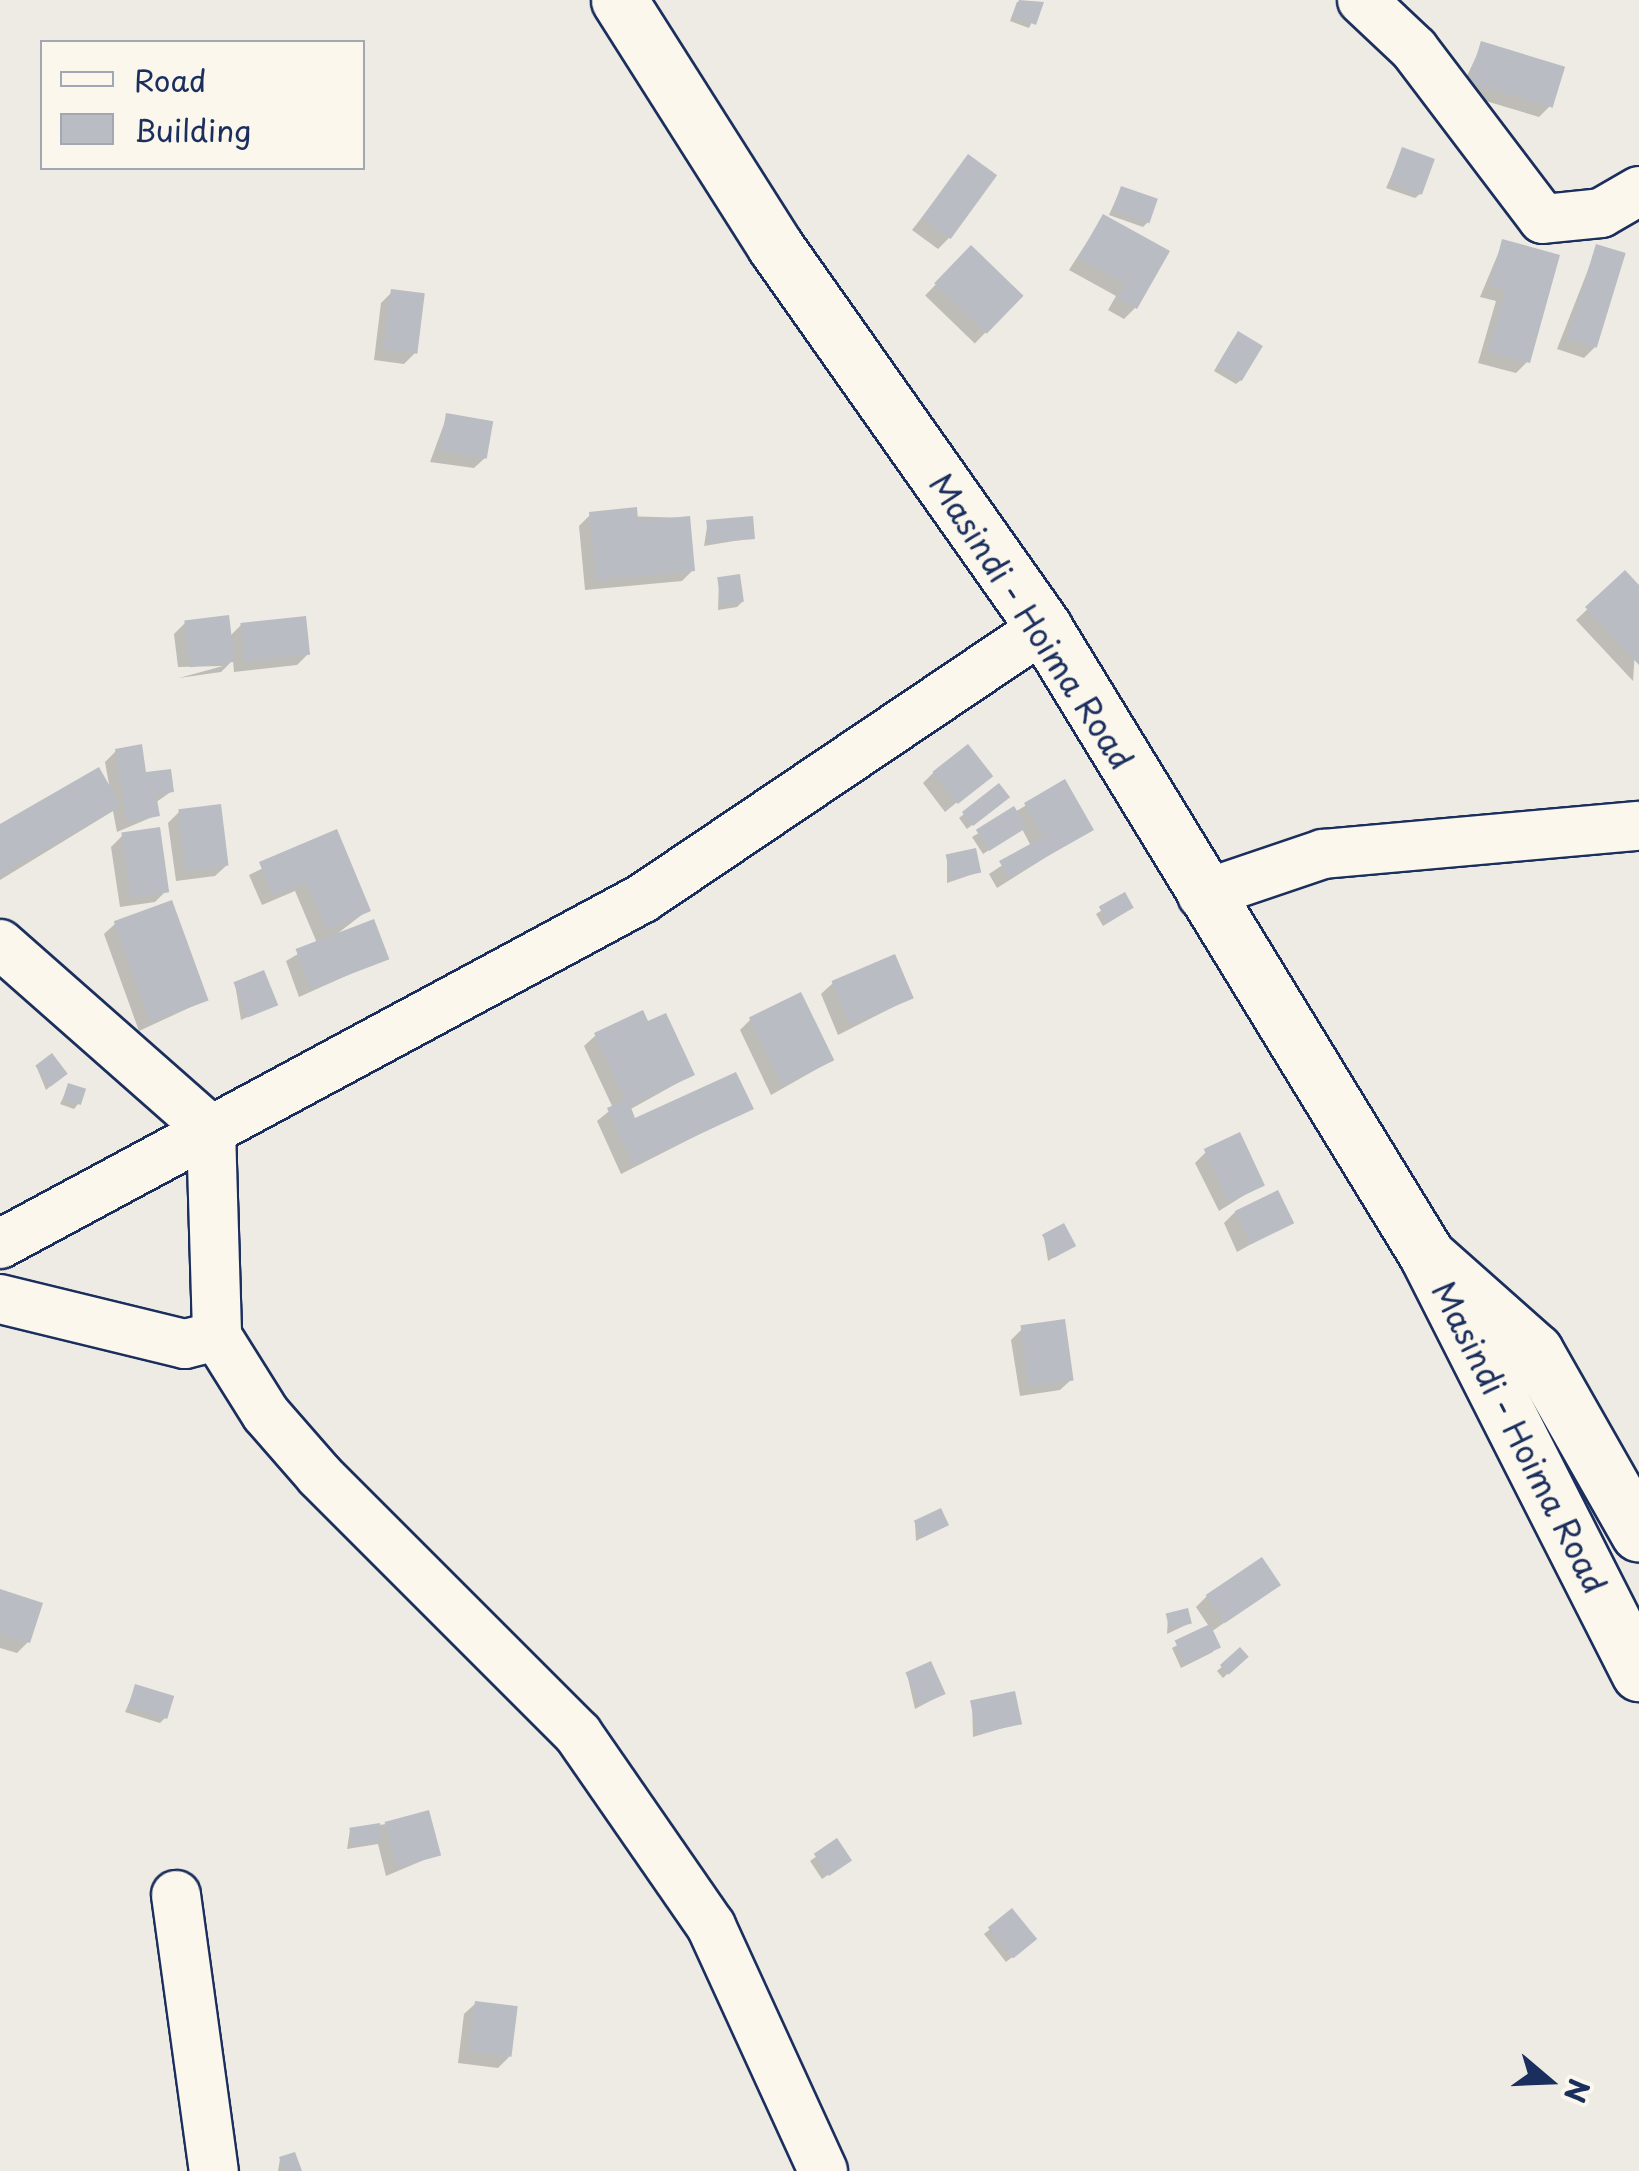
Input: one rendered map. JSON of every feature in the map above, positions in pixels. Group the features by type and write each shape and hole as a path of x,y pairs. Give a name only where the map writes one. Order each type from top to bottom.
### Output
{"main road":[{"name":"Masindi - Hoima Road","path":"619,0 775,246 1044,628 1202,895 1427,1255 1639,1674"},
{"name":"Masindi - Hoima Road","path":"1427,1255 1534,1351 1639,1534"}],"street":[{"path":"1362,0 1414,49 1544,219 1601,213 1639,191"},
{"path":"0,1244 642,898 1044,628"},
{"path":"1202,895 1323,854 1639,826"},
{"path":"0,944 211,1130 217,1336 266,1414 320,1476 578,1734 711,1926 822,2171"},
{"path":"0,1300 185,1344 217,1336"},
{"path":"176,1895 214,2171"}],"building":[{"path":"1019,0 1044,2 1036,25 1013,16"},
{"path":"1481,41 1565,67 1553,108 1468,82"},
{"path":"1402,147 1435,159 1422,195 1389,183"},
{"path":"968,154 997,175 951,239 922,218"},
{"path":"1121,186 1158,199 1149,223 1113,211"},
{"path":"1103,214 1170,251 1137,309 1117,298 1125,284 1078,258"},
{"path":"1502,239 1560,255 1530,363 1488,352 1505,290 1490,286"},
{"path":"1596,244 1626,253 1597,348 1567,339"},
{"path":"971,245 1024,296 987,334 934,283"},
{"path":"391,289 425,293 417,354 384,350"},
{"path":"1238,331 1263,346 1242,381 1217,366"},
{"path":"446,413 493,421 487,459 439,450"},
{"path":"637,507 638,521 690,516 695,571 596,580 589,512"},
{"path":"753,516 755,539 708,543 706,520"},
{"path":"1625,570 1639,585 1639,665 1585,607"},
{"path":"740,574 744,602 721,605 717,577"},
{"path":"229,615 235,662 190,667 184,620"},
{"path":"306,616 310,655 244,662 240,623"},
{"path":"142,744 146,772 171,769 174,792 156,794 160,816 127,822 115,749"},
{"path":"968,744 993,776 958,804 933,772"},
{"path":"99,767 121,806 0,875 0,824"},
{"path":"1065,779 1094,830 1009,878 999,861 1043,837 1024,803"},
{"path":"999,783 1010,797 973,826 962,812"},
{"path":"221,804 229,866 186,871 178,809"},
{"path":"1014,806 1027,827 989,851 976,830"},
{"path":"160,827 169,892 131,898 121,832"},
{"path":"337,829 371,911 327,930 306,882 273,896 259,862"},
{"path":"976,848 981,872 951,879 946,854"},
{"path":"1125,892 1134,908 1107,922 1099,907"},
{"path":"172,900 209,1001 150,1022 114,921"},
{"path":"374,919 389,959 311,989 296,949"},
{"path":"895,954 914,998 850,1025 831,981"},
{"path":"264,970 278,1005 248,1018 233,982"},
{"path":"801,992 834,1060 782,1086 749,1017"},
{"path":"643,1010 648,1021 666,1013 695,1075 630,1105 635,1118 736,1072 754,1109 633,1165 607,1108 625,1100 594,1033"},
{"path":"52,1053 68,1074 51,1086 35,1066"},
{"path":"68,1083 86,1089 81,1105 63,1099"},
{"path":"1240,1132 1265,1185 1229,1202 1204,1149"},
{"path":"1278,1190 1294,1223 1251,1244 1235,1211"},
{"path":"1064,1223 1076,1246 1054,1258 1042,1235"},
{"path":"1065,1319 1074,1380 1029,1387 1020,1325"},
{"path":"941,1508 949,1525 922,1538 914,1521"},
{"path":"1262,1557 1281,1585 1225,1623 1206,1595"},
{"path":"0,1589 43,1603 30,1643 0,1634"},
{"path":"1188,1608 1192,1624 1170,1629 1166,1614"},
{"path":"1210,1624 1221,1648 1186,1664 1175,1640"},
{"path":"1240,1647 1249,1657 1229,1675 1220,1665"},
{"path":"931,1661 946,1694 920,1705 905,1672"},
{"path":"135,1684 174,1696 167,1719 128,1707"},
{"path":"1015,1691 1022,1724 977,1734 970,1701"},
{"path":"429,1810 441,1855 397,1867 385,1822"},
{"path":"380,1823 383,1841 352,1846 349,1828"},
{"path":"837,1838 852,1860 829,1876 814,1854"},
{"path":"1012,1908 1037,1939 1013,1959 988,1928"},
{"path":"475,2001 518,2006 511,2057 469,2052"},
{"path":"295,2152 302,2171 284,2171 279,2157"}]}
